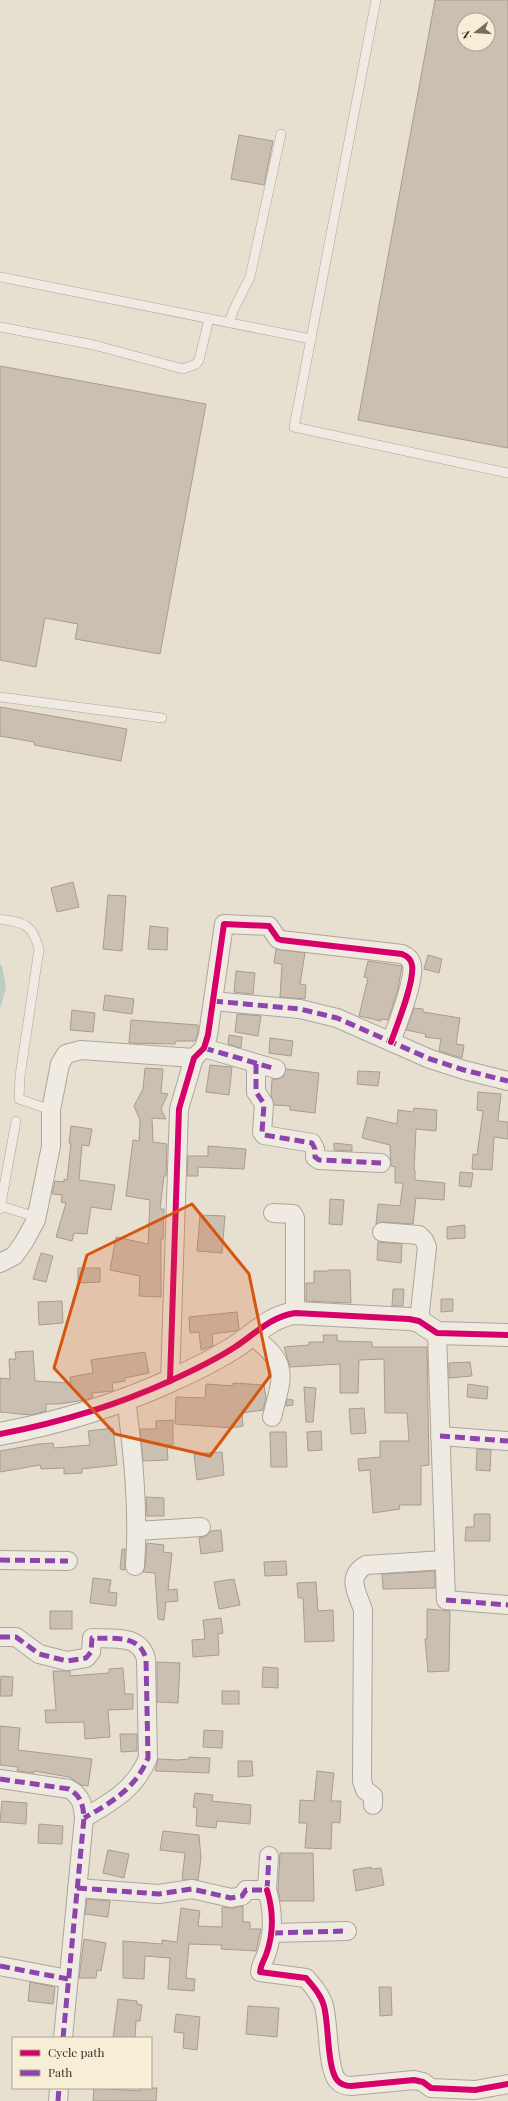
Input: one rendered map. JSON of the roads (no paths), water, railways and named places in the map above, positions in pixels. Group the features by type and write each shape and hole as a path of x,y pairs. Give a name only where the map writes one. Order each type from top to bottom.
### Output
{"street":[{"path":"170,1381 179,1109 211,1024 224,924 269,926 278,939 281,940 402,954 408,957 412,964 412,970 391,1042"},
{"path":"213,1001 300,1009 337,1018 391,1042 464,1070 508,1080"},
{"path":"0,1263 14,1256 24,1242 36,1217 50,1146 51,1110 60,1064 66,1054 82,1050 199,1053 276,1069"},
{"path":"256,1064 256,1092 264,1104 262,1132 264,1136 312,1143 315,1149 315,1157 319,1160 381,1163"},
{"path":"273,1213 287,1212 293,1214 295,1218 295,1313"},
{"path":"382,1232 419,1235 424,1240 427,1247 419,1321"},
{"path":"0,1434 38,1427 126,1398 170,1381 235,1347 271,1321 284,1315 295,1313 402,1318 419,1321 438,1333 508,1335"},
{"path":"438,1333 446,1600 508,1605"},
{"path":"251,1335 275,1355 281,1371 279,1389 272,1418"},
{"path":"126,1398 135,1472 137,1531 135,1566"},
{"path":"440,1436 508,1442"},
{"path":"137,1531 201,1527"},
{"path":"0,1560 68,1561"},
{"path":"373,1804 373,1796 365,1790 362,1781 363,1610 355,1594 354,1585 360,1568 366,1565 444,1560"},
{"path":"0,1637 16,1637 39,1654 67,1661 86,1658 91,1652 92,1638 132,1640 144,1652 146,1659 148,1758 142,1772 124,1794 84,1818"},
{"path":"0,1779 69,1789 77,1794 83,1804 84,1818 63,2037"},
{"path":"269,1856 267,1890 271,1905 273,1933 265,1957 261,1962 260,1972 306,1978 315,1988 324,2005 333,2071 338,2081 344,2086 414,2080 423,2082 431,2088 475,2090 508,2084"},
{"path":"77,1888 159,1894 192,1889 231,1898 242,1896 246,1890 267,1890"},
{"path":"273,1933 347,1931"},
{"path":"0,1966 68,1979"},
{"path":"58,2101 59,2089"}],"lane":[{"path":"376,0 294,427 508,473"},
{"path":"229,323 234,309 250,277 281,134"},
{"path":"0,277 311,339"},
{"path":"0,327 94,345 183,369 196,364 199,360 209,319"},
{"path":"0,697 162,718"},
{"path":"0,918 25,924 35,934 39,949 20,1076 19,1099 51,1110"},
{"path":"16,1121 3,1180 0,1207 36,1217"}]}
